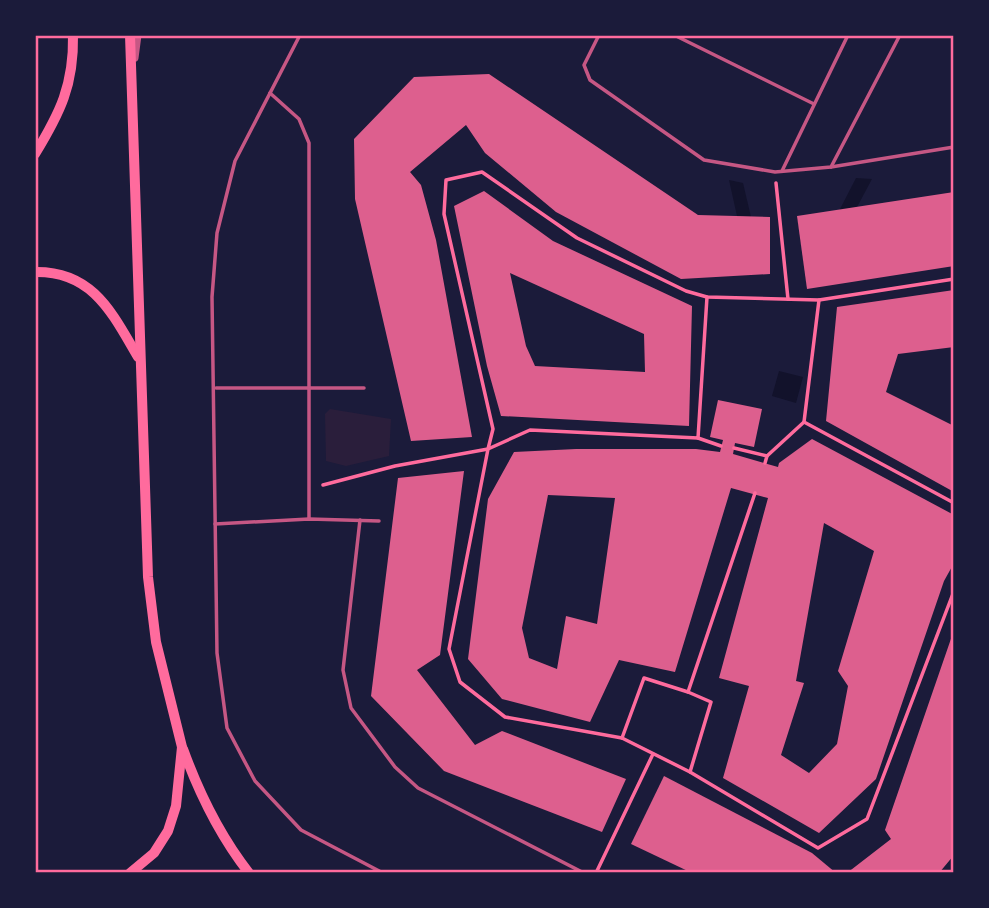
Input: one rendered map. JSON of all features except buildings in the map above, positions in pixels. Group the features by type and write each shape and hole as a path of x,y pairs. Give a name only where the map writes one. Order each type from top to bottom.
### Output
{"main road":[{"path":"35,155 65,100 74,64 73,35"},
{"path":"130,35 139,359 151,611 168,702 197,787 213,817 250,873"},
{"path":"35,272 63,273 88,287 109,309 139,359"},
{"path":"130,873 154,853 169,831 176,806 182,747"}],"street":[{"path":"132,75 138,35"}],"lane":[{"path":"300,35 236,161 217,233 212,297 217,653 227,728 255,781 301,830 383,873"},
{"path":"599,35 584,65 590,80 704,160 775,172 831,167 954,148"},
{"path":"674,35 814,104"},
{"path":"782,171 848,35"},
{"path":"831,167 900,35"},
{"path":"270,93 299,119 309,143 309,519"},
{"path":"215,388 364,388"},
{"path":"215,524 309,519 379,520"},
{"path":"360,520 343,670 351,708 395,767 418,788 584,873"}],"path":[{"path":"954,279 819,300 707,297 687,291 577,238 482,172 446,180 443,214 493,429 449,649 460,682 505,717 622,738 690,772 818,848 867,819 954,591"},
{"path":"775,172 788,299"},
{"path":"698,438 707,297"},
{"path":"765,463 767,456 804,422 819,300"},
{"path":"804,422 954,503"},
{"path":"323,485 396,466 488,449 530,430 698,438 721,446"},
{"path":"734,448 767,456"},
{"path":"688,692 755,493"},
{"path":"622,738 644,678 710,702 690,772"},
{"path":"596,873 653,754"}],"shaded area":[{"path":"856,178 872,179 856,209 839,211"},
{"path":"729,180 743,183 751,217 737,216"},
{"path":"779,371 803,377 796,403 772,396"},
{"path":"330,409 391,419 389,456 346,466 326,461 325,414"}]}
